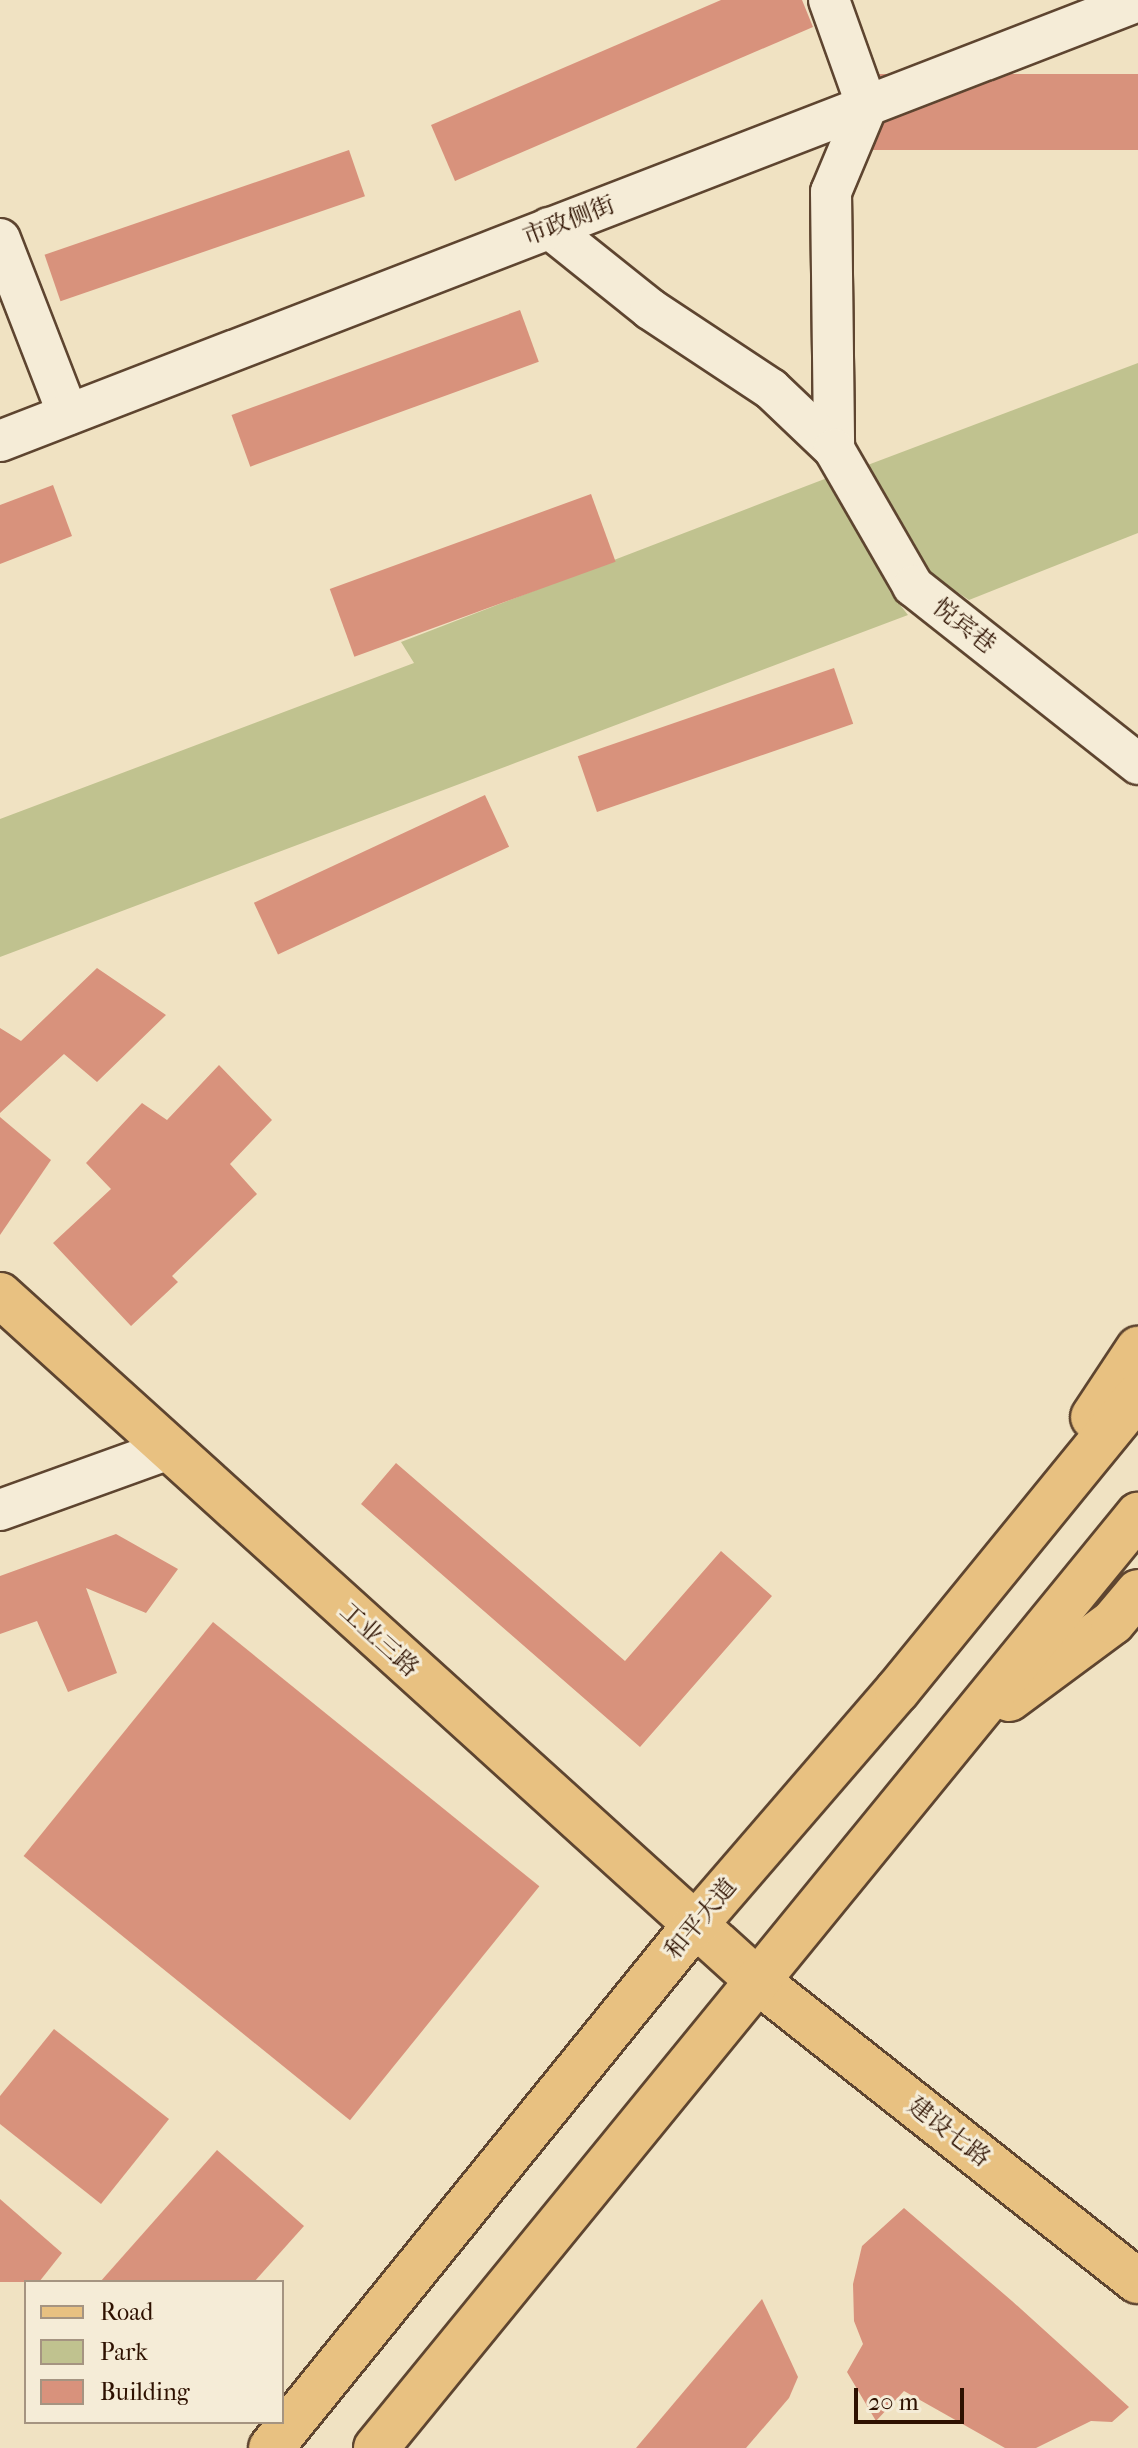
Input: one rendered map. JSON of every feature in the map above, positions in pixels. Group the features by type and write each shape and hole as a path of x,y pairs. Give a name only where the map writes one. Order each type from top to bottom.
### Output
{"main road":[{"name":"工业三路","path":"0,1295 760,1983"},
{"path":"986,1581 1138,1349"},
{"name":"和平大道","path":"271,2448 694,1926 897,1691 1138,1396"},
{"path":"376,2448 760,1983 1138,1515"},
{"path":"958,1736 1113,1622 1138,1592"},
{"name":"建设七路","path":"760,1983 1138,2281"}],"street":[{"path":"829,0 867,106 831,192 834,449"},
{"name":"市政侧街","path":"0,441 1138,1"},
{"path":"549,228 650,309 771,389 834,449"},
{"path":"0,239 68,414"},
{"name":"悦宾巷","path":"834,449 913,586 1138,764"},
{"path":"0,1510 169,1449"}],"green space":[{"path":"1138,363 1138,533 969,600 926,571 865,466"},
{"path":"835,475 890,592 908,615 0,957 0,819 414,663 401,642"}],"building":[{"path":"721,0 802,0 813,27 455,181 431,125"},
{"path":"848,74 1138,74 1138,150 848,150"},
{"path":"349,150 365,196 60,301 45,255"},
{"path":"520,310 539,362 250,467 232,415"},
{"path":"53,485 72,536 0,564 0,505"},
{"path":"591,494 616,562 354,657 330,589"},
{"path":"834,668 853,724 597,812 578,756"},
{"path":"485,795 509,847 278,954 254,903"},
{"path":"97,968 166,1015 97,1082 64,1054 0,1113 0,1028 21,1041"},
{"path":"219,1065 272,1120 230,1164 257,1194 172,1276 178,1282 131,1326 53,1243 111,1189 86,1163 142,1103 167,1120"},
{"path":"0,1117 51,1160 0,1235"},
{"path":"396,1463 625,1661 721,1551 772,1596 640,1747 361,1504"},
{"path":"116,1534 178,1569 146,1613 86,1588 117,1673 68,1692 37,1621 0,1634 0,1576"},
{"path":"213,1622 539,1886 350,2120 24,1856"},
{"path":"54,2029 169,2119 101,2204 0,2124 0,2096"},
{"path":"217,2150 304,2226 256,2280 102,2280"},
{"path":"0,2199 62,2253 41,2280 0,2282"},
{"path":"904,2208 1129,2407 1112,2422 1091,2421 1036,2448 1005,2448 904,2391 876,2421 847,2372 863,2344 854,2321 853,2284 862,2246"},
{"path":"762,2299 798,2377 789,2398 746,2448 636,2448"}]}
